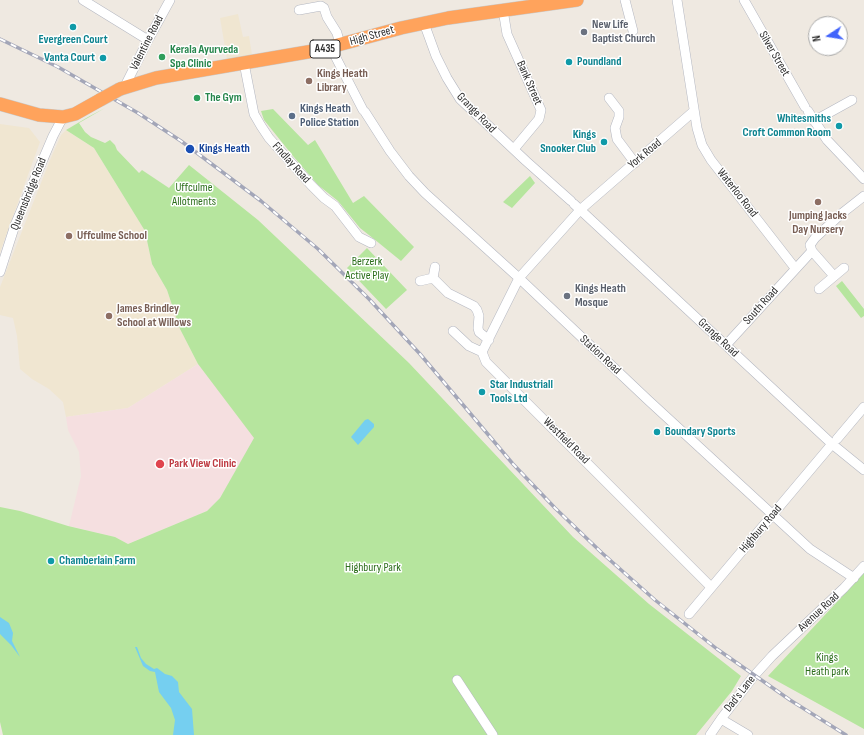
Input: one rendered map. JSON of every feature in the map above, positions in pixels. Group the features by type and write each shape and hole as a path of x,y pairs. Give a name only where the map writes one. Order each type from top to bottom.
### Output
{"highway":[{"name":"High Street","path":"124,88 156,78 336,46 424,23 503,10 528,3 578,0"},
{"name":"A435","path":"0,104 39,115 63,117 75,114 124,88"}],"street":[{"path":"83,0 148,40"},
{"name":"Valentine Road","path":"124,88 170,0"},
{"path":"625,0 633,31"},
{"name":"Silver Street","path":"744,0 807,109 827,140 864,180"},
{"path":"677,1 694,111"},
{"name":"Station Road","path":"299,10 321,6 324,8 327,18 336,33 336,46 364,111 386,145 409,176 470,235 519,278 642,395 810,549 854,578"},
{"name":"Bank Street","path":"503,10 507,34 541,110 539,119 514,149"},
{"name":"Grange Road","path":"424,23 436,56 460,99 726,345 835,441 864,470"},
{"name":"Findlay Road","path":"244,63 254,114 260,126 311,185 324,198 335,206 359,237 371,243"},
{"path":"610,98 619,111 619,117 615,128 617,139 635,163"},
{"path":"814,120 852,100"},
{"name":"York Road","path":"519,278 575,205 635,163 694,111"},
{"name":"Waterloo Road","path":"694,111 702,145 711,160 795,268"},
{"name":"Queensbridge Road","path":"0,272 16,225 53,136 63,117"},
{"path":"834,276 812,251 810,245 815,238 841,214 864,196"},
{"name":"South Road","path":"726,345 812,251"},
{"path":"433,278 435,267"},
{"path":"819,289 844,268"},
{"path":"433,278 448,293 474,306 479,316 479,332 489,340"},
{"path":"420,281 433,278"},
{"path":"453,331 469,346 482,352 519,278"},
{"name":"Westfield Road","path":"482,352 486,362 712,587"},
{"name":"Highbury Road","path":"689,614 864,406"},
{"name":"Avenue Road","path":"772,656 854,578 864,566"},
{"name":"Dad's Lane","path":"710,735 720,719 753,677 772,656"},
{"path":"457,680 493,735"},
{"path":"720,719 748,735"}],"shaded area":[{"path":"238,14 243,37 249,36 252,55 227,59 220,18"},
{"path":"0,124 29,128 40,142 0,252"},
{"name":"James Brindley School at Willows","path":"66,130 94,148 145,231 152,264 167,290 180,329 198,364 128,408 66,417 63,402 49,389 32,379 20,369 17,336 13,318 0,315 0,287 50,160 61,135"},
{"name":"Park View Clinic","path":"198,364 255,438 220,498 207,511 128,544 115,537 69,526 81,476 79,452 68,430 66,417 128,408"}],"green space":[{"name":"Highbury Park","path":"105,108 79,123 85,132 91,137 105,143 110,140 115,145 117,150 139,173 142,170 169,188 189,165 258,220 409,363 573,537 649,604 741,676 732,691 696,735 3,735 0,722 0,507 20,511 68,526 115,537 128,544 207,511 220,498 254,438 198,364 180,329 167,290 152,264 145,231 94,148 66,130"},
{"path":"273,109 308,145 315,140 353,203 364,196 414,247 401,261 360,228 338,201 318,185 293,156 264,120 261,111"},
{"path":"530,176 535,183 512,208 503,202"},
{"name":"Berzerk Active Play","path":"367,248 407,290 386,309 347,268"},
{"path":"842,281 864,309 864,316 861,318 836,286"},
{"name":"Kings Heath park","path":"864,573 864,729 768,676"}],"water":[{"path":"368,419 374,424 374,427 358,445 351,437 365,420"},
{"path":"0,617 9,623 13,633 12,641 20,657 0,634"},
{"path":"135,647 137,647 141,658 146,664 172,676 178,682 179,692 192,709 194,735 173,735 175,720 171,708 159,692 155,672 150,671 143,666"}],"railway":[{"path":"0,39 58,67 138,113 181,141 261,201 318,249 369,299 420,354 513,464 555,508 602,553 655,600 717,649 790,700 846,735"}],"place":[{"name":"Evergreen Court","path":"73,27"},
{"name":"New Life Baptist Church","path":"584,32"},
{"name":"Kerala Ayurveda Spa Clinic","path":"162,57"},
{"name":"Vanta Court","path":"103,58"},
{"name":"Poundland","path":"569,62"},
{"name":"Kings Heath Library","path":"309,81"},
{"name":"The Gym","path":"197,98"},
{"name":"Kings Heath Police Station","path":"292,116"},
{"name":"Whitesmiths Croft Common Room","path":"839,126"},
{"name":"Kings Snooker Club","path":"604,142"},
{"name":"Kings Heath","path":"190,149"},
{"name":"Jumping Jacks Day Nursery","path":"818,202"},
{"name":"Uffculme School","path":"69,236"},
{"name":"Kings Heath Mosque","path":"567,296"},
{"name":"James Brindley School at Willows","path":"109,316"},
{"name":"Star Industriall Tools Ltd","path":"482,392"},
{"name":"Boundary Sports","path":"657,432"},
{"name":"Park View Clinic","path":"160,464"},
{"name":"Chamberlain Farm","path":"51,561"}],"park label":[{"name":"Uffculme Allotments","path":"194,195"}]}
